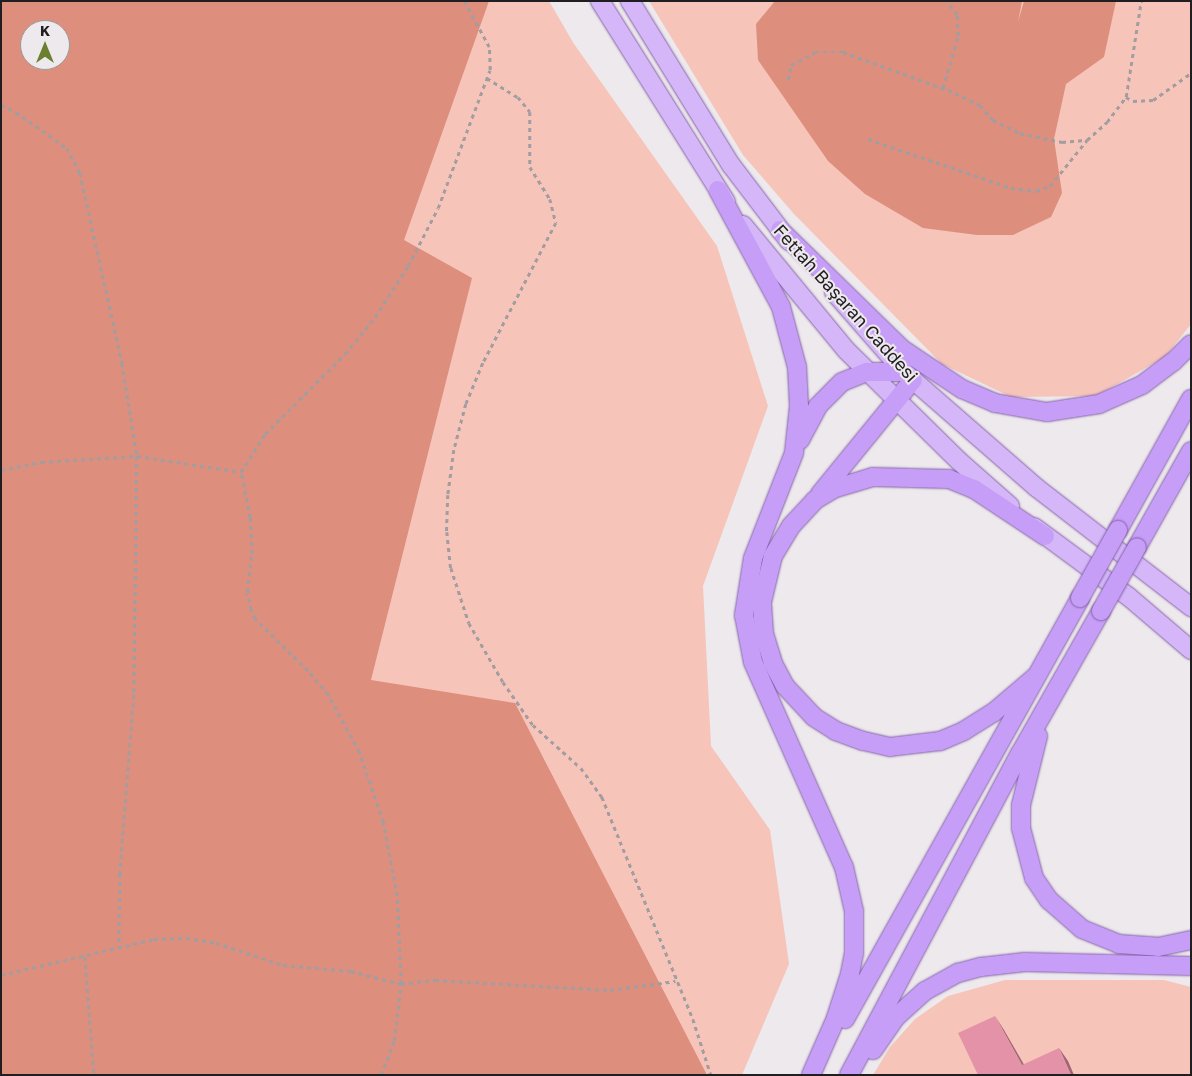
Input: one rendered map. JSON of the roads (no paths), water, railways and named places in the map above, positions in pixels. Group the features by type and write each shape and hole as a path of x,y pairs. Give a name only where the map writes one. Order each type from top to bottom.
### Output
{"highway":[{"path":"718,190 762,267 791,337 799,406 794,453"},
{"path":"780,230 909,354 962,389 995,402 1047,412 1099,404 1142,385 1173,362 1191,344"},
{"path":"812,1075 848,981 854,953 854,911 844,867 753,662 744,615 756,550 794,453 824,398 842,382 867,372 908,376 896,400 791,526 773,556 762,602 764,633 773,663 785,686 814,717 836,731 863,741 890,747 913,746 940,741 964,732 994,712 1035,677"},
{"path":"812,1075 1191,399"},
{"path":"850,1075 1047,707 1191,451"},
{"path":"814,500 833,489 873,477 949,480 974,489 1044,536"},
{"path":"1047,707 1021,805 1026,854 1034,878 1064,915 1082,929 1119,944 1158,947 1191,940"},
{"path":"855,1075 910,1003 958,973 981,967 1024,962 1191,966"}],"main road":[{"path":"600,1 718,190 765,255 867,372 1044,536 1129,597 1191,650"},
{"name":"Fettah Başaran Caddesi","path":"630,1 731,164 780,230 908,376 1036,488 1191,607"}]}
